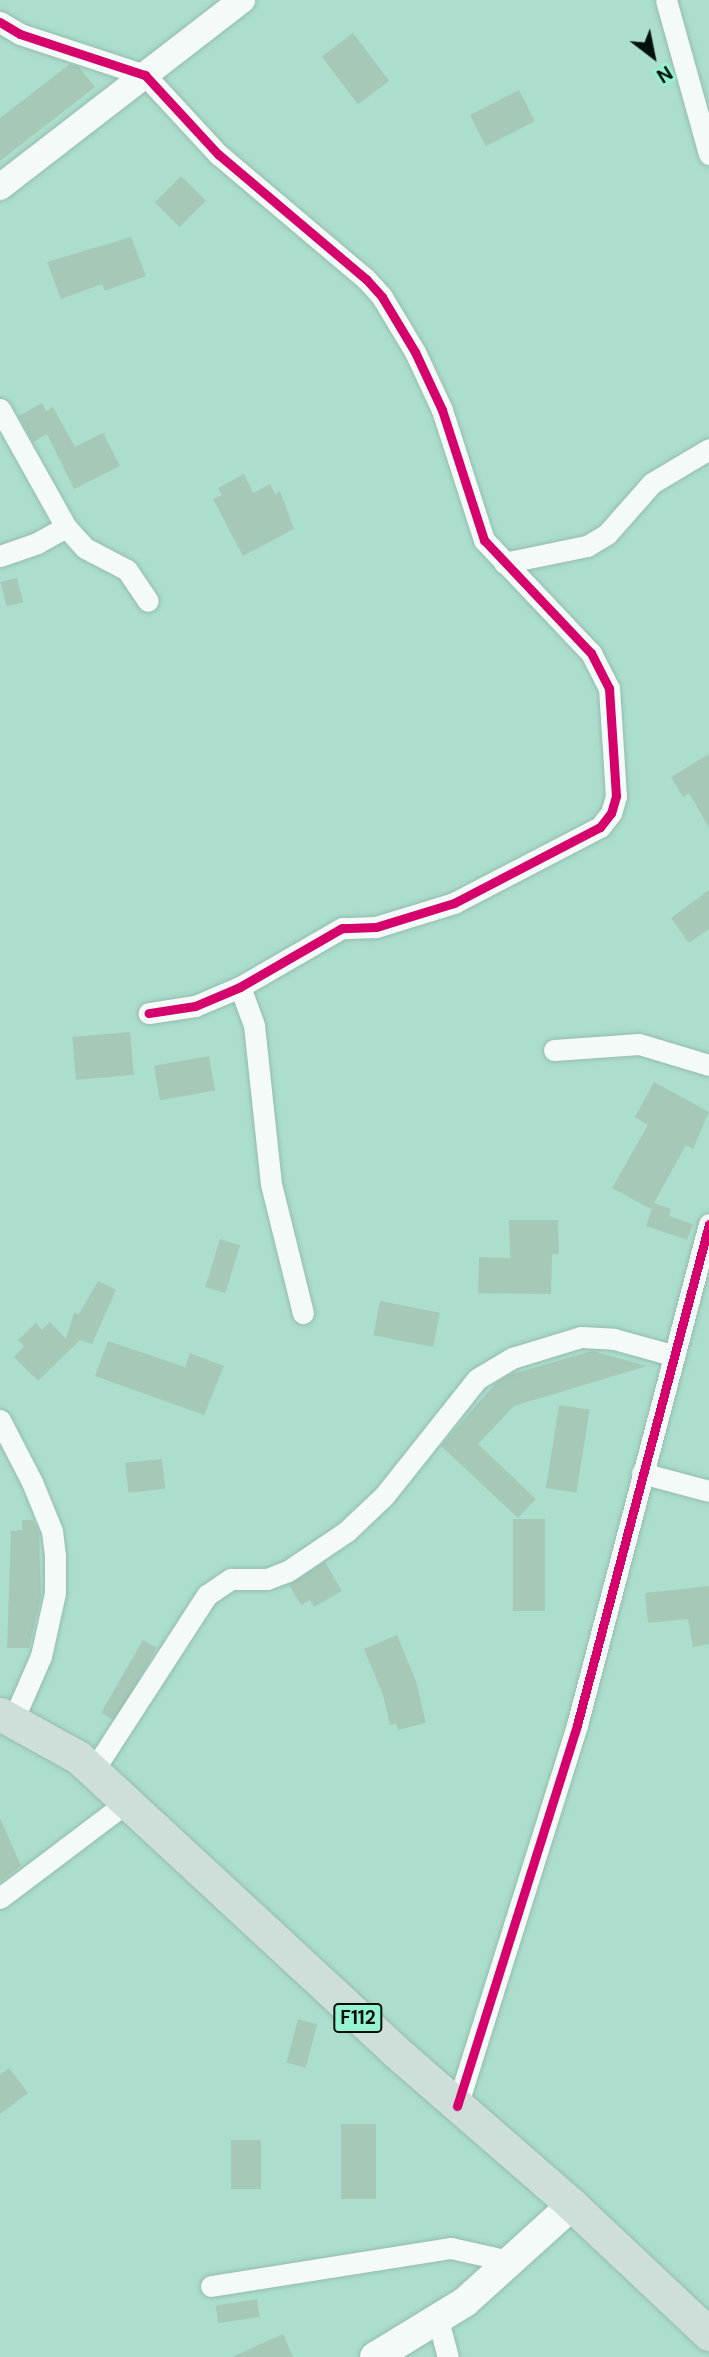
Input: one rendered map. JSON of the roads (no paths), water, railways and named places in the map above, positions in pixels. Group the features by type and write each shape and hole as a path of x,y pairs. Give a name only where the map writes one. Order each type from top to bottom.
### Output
{"main road":[{"name":"F112","path":"6,1717 42,1734 93,1771 457,2106 572,2205 709,2334"},
{"path":"375,2357 438,2320 513,2262 572,2205"}],"street":[{"path":"0,187 242,0"},
{"path":"666,0 709,154"},
{"path":"0,22 20,34 145,75 218,154 382,297 442,410 475,521 484,540 602,670 609,688 616,776 611,813 600,827 465,898 399,922 335,930 240,987 195,1006 149,1013"},
{"path":"0,409 66,527 85,548 127,570 148,601"},
{"path":"504,563 587,546 607,534 652,483 709,449"},
{"path":"0,556 37,543 66,527"},
{"path":"240,987 254,1025 271,1184 303,1313"},
{"path":"554,1050 639,1044 709,1065"},
{"path":"457,2106 578,1725 672,1354 709,1224"},
{"path":"93,1771 207,1595 231,1579 267,1579 288,1571 347,1531 384,1496 477,1380 512,1358 581,1337 614,1339 672,1354"},
{"path":"0,1420 32,1482 52,1531 55,1555 55,1593 41,1656 6,1717"},
{"path":"642,1473 709,1492"},
{"path":"0,1898 127,1802"},
{"path":"211,2286 452,2248 513,2262"},
{"path":"438,2320 448,2357"}]}
